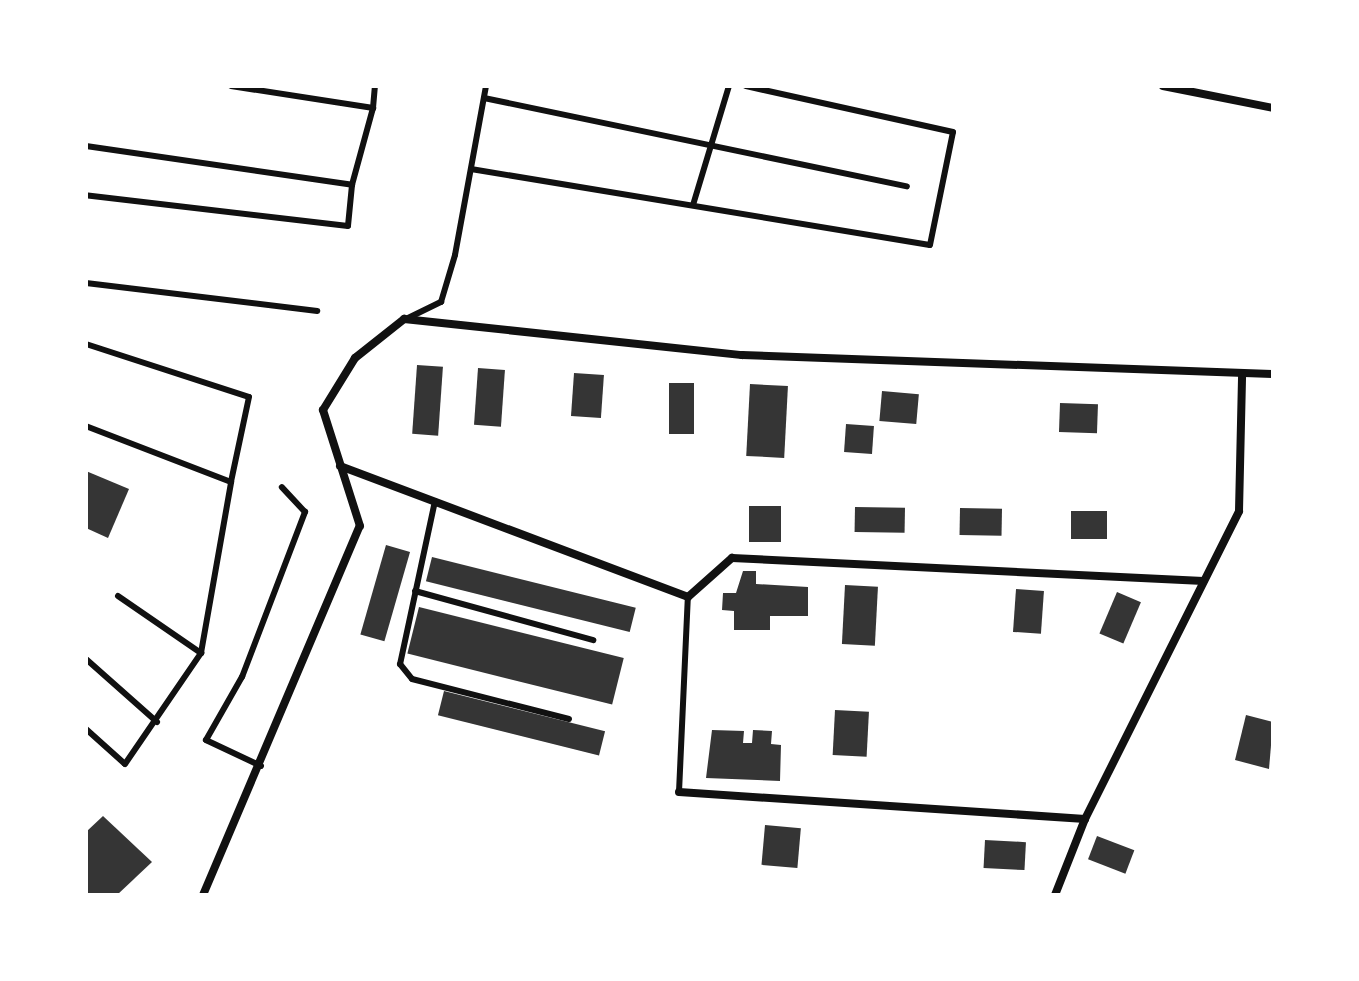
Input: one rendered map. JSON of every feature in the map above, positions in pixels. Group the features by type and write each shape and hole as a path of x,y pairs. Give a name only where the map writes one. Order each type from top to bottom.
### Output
{"street":[{"path":"1163,86 1273,108"},
{"path":"203,895 261,766 360,526 323,410 355,358 404,319 742,355 1273,374"},
{"path":"1055,895 1085,819 1239,511 1242,374"},
{"path":"340,466 688,597 732,558 1203,581"},
{"path":"679,792 1085,819"}],"lane":[{"path":"231,86 373,108"},
{"path":"86,195 348,226 352,185 373,108 375,86"},
{"path":"404,319 441,302 486,86"},
{"path":"693,205 729,86"},
{"path":"471,169 930,245 953,132 746,86"},
{"path":"484,98 713,143 907,186"},
{"path":"86,146 352,185"},
{"path":"86,283 317,311"},
{"path":"86,344 249,397 201,653 157,722 125,764 86,729"},
{"path":"86,426 231,482"},
{"path":"261,766 206,740 242,677 305,512 282,487"},
{"path":"435,501 400,664 412,679 569,719"},
{"path":"415,591 593,640"},
{"path":"118,596 201,653"},
{"path":"679,792 688,597"},
{"path":"86,659 157,722"}],"building":[{"path":"417,365 443,367 438,436 412,434"},
{"path":"478,368 505,370 501,427 474,425"},
{"path":"574,373 604,375 601,418 571,416"},
{"path":"669,383 694,383 694,434 669,434"},
{"path":"750,384 788,386 784,458 746,456"},
{"path":"882,391 919,394 916,424 879,421"},
{"path":"1060,403 1098,404 1097,433 1059,432"},
{"path":"846,424 874,426 872,454 844,452"},
{"path":"86,471 129,489 108,538 86,528"},
{"path":"749,506 781,506 781,542 749,542"},
{"path":"855,507 905,508 905,533 855,532"},
{"path":"960,508 1002,509 1002,536 960,535"},
{"path":"1071,511 1107,511 1107,539 1071,539"},
{"path":"386,545 410,552 384,641 360,634"},
{"path":"432,557 636,608 630,632 426,581"},
{"path":"743,571 756,571 756,584 808,587 808,616 770,616 770,630 734,630 734,611 722,610 723,593 736,593"},
{"path":"845,585 878,587 875,646 842,644"},
{"path":"1016,589 1044,591 1041,634 1013,632"},
{"path":"1117,592 1141,602 1123,644 1099,633"},
{"path":"419,607 624,658 612,705 407,654"},
{"path":"444,691 605,731 599,755 438,715"},
{"path":"835,710 869,712 867,757 833,755"},
{"path":"1246,715 1273,722 1269,769 1235,760"},
{"path":"712,730 744,731 743,743 752,743 753,730 772,731 771,744 781,745 780,781 706,778"},
{"path":"103,816 152,862 117,895 86,895 86,832"},
{"path":"765,825 801,828 797,868 762,865"},
{"path":"1097,836 1134,850 1125,874 1088,859"},
{"path":"985,840 1026,842 1024,870 984,868"}]}
